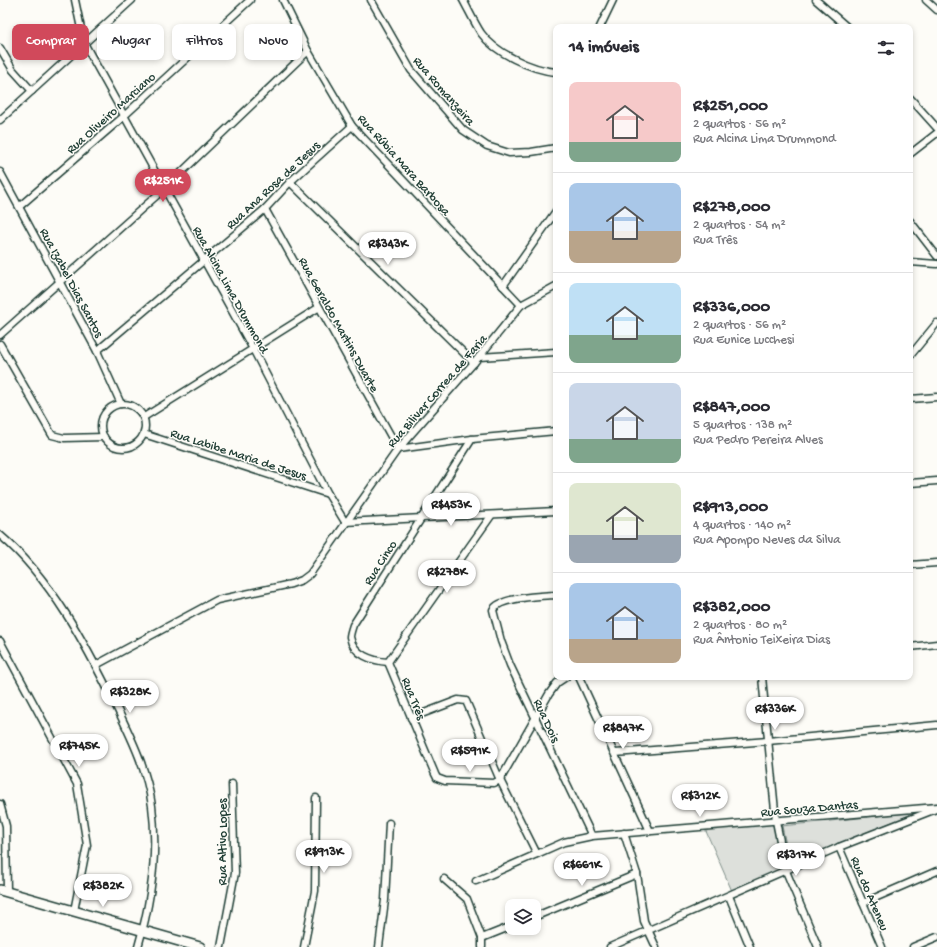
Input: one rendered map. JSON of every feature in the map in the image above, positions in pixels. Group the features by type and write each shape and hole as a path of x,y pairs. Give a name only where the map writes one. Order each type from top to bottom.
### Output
{"main road":[{"path":"4,891 200,947"}],"street":[{"name":"Rua Alcina Lima Drummond","path":"75,0 80,24"},
{"path":"89,39 132,0"},
{"name":"Rua Oliveiro Marciano","path":"20,206 123,117 250,0"},
{"name":"Rua Rúbia Mara Barbosa","path":"283,0 308,51 352,126 521,305"},
{"name":"Rua Romanzeira","path":"371,0 411,70 463,130 487,146 509,153 532,152 553,148"},
{"path":"463,0 481,33 499,51 543,71 553,72"},
{"path":"601,24 613,0"},
{"path":"816,0 844,24"},
{"path":"926,0 937,10"},
{"path":"0,48 13,70 32,92"},
{"path":"0,336 164,189 308,51"},
{"name":"Rua Alcina Lima Drummond","path":"89,52 123,117 253,349 328,494 345,522"},
{"path":"0,120 66,60"},
{"path":"913,101 937,128"},
{"name":"Rua Ana Rosa de Jesus","path":"97,351 265,209 290,182 352,126"},
{"path":"913,152 937,133"},
{"name":"Rua Izabel Dias Santos","path":"0,172 20,206 97,351 121,404"},
{"path":"290,182 474,363"},
{"name":"Rua Geraldo Martins Duarte","path":"265,209 318,308 398,449"},
{"path":"503,286 553,215"},
{"path":"913,225 937,256"},
{"path":"913,262 937,264"},
{"name":"Rua Bilivar Correa de Faria","path":"96,665 159,626 217,600 302,580 310,574 345,522 398,449 480,357 521,305 553,288"},
{"path":"144,417 318,308"},
{"path":"913,352 937,323"},
{"path":"0,344 52,435 64,438 104,437"},
{"path":"480,357 553,352"},
{"path":"913,399 937,397"},
{"path":"121,404 135,407 144,417 145,423 144,434 135,444 122,448 109,442 104,437 102,430 104,416 108,410 121,404"},
{"path":"398,449 472,439 553,431"},
{"name":"Rua Labibe Maria de Jesus","path":"144,434 328,494"},
{"name":"Rua Cinco","path":"388,662 368,658 355,649 350,637 353,624 472,439"},
{"path":"913,483 937,481"},
{"path":"345,522 419,520 553,511"},
{"path":"388,662 491,516"},
{"path":"0,535 28,562 46,585 96,665 138,750 150,793 154,828 154,857 138,947"},
{"path":"913,565 937,563"},
{"name":"Rua Dois","path":"553,595 509,601 497,605 493,610 501,641 510,665 592,836"},
{"path":"0,641 77,784 88,845 74,911"},
{"path":"913,647 937,644"},
{"name":"Rua Três","path":"388,662 437,778 440,780 494,783 500,780"},
{"path":"500,780 535,718 557,683 562,680"},
{"path":"580,680 650,831"},
{"path":"762,680 776,821 786,871 818,947"},
{"path":"411,718 458,700 466,701 500,780 537,854"},
{"path":"615,753 768,741 937,725"},
{"name":"Rua Altivo Lopes","path":"221,947 235,873 232,784"},
{"path":"304,947 315,891 316,798"},
{"path":"0,804 6,826 4,891"},
{"path":"610,947 839,847 937,808"},
{"name":"Rua Souza Dantas","path":"476,881 564,842 592,836 937,808"},
{"path":"379,947 385,900 389,824"},
{"path":"624,833 637,874 644,921 656,947"},
{"name":"Rua do Ateneu","path":"839,847 882,947"},
{"path":"863,903 937,871"},
{"path":"541,914 637,874"},
{"path":"444,879 467,899 482,938 482,947"},
{"path":"729,896 750,947"},
{"path":"482,938 505,929"},
{"path":"913,947 937,937"}],"shaded area":[{"path":"917,812 790,863 782,826"},
{"path":"773,824 782,869 732,891 705,829"}]}
